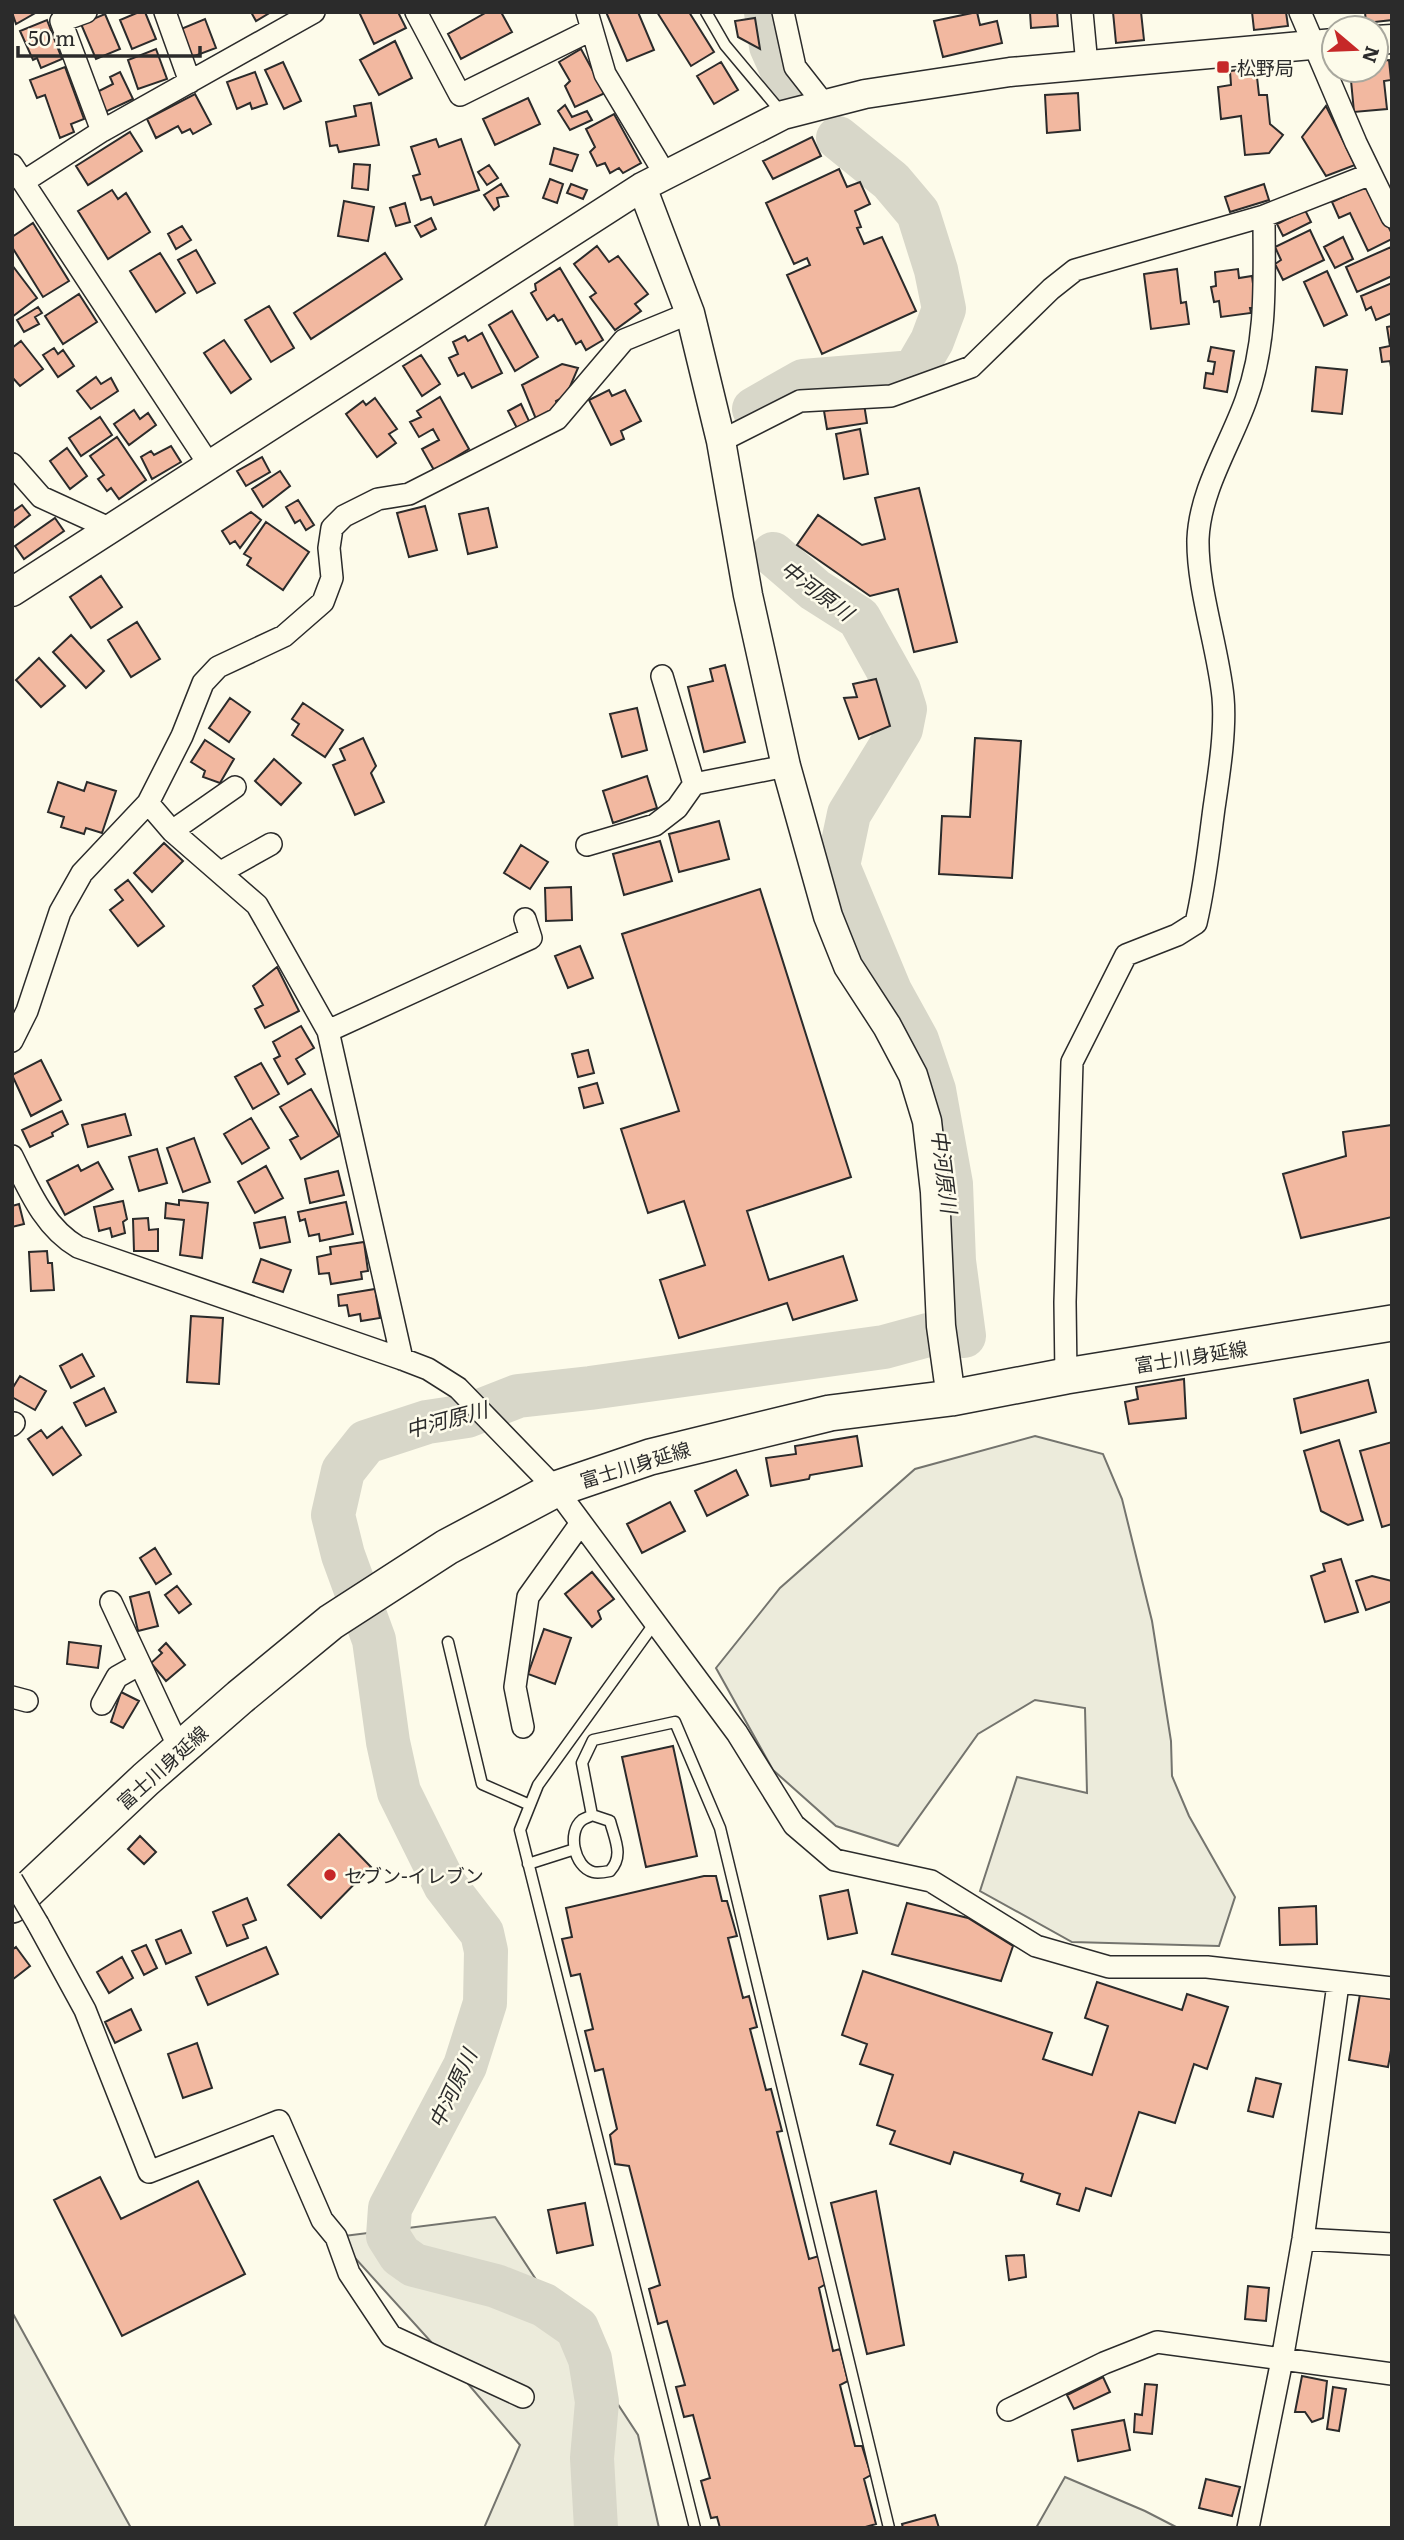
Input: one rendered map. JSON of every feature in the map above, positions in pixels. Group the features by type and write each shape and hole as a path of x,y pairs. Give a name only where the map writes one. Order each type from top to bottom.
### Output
{"main road":[{"name":"富士川身延線","path":"25,1915 180,1750 240,1697 346,1612 383,1587 447,1547 556,1489 650,1457 948,1385 1065,1365 1392,1323"}],"street":[{"path":"86,12 61,21 102,131"},
{"path":"165,12 190,82"},
{"path":"210,466 18,174 102,131 314,12"},
{"path":"416,12 460,95 589,21 605,74 654,181 721,441 748,595 786,766 828,916 848,966 914,1074 927,1121 935,1192 941,1326 948,1385"},
{"path":"783,12 794,67 824,104"},
{"path":"1082,12 1087,65"},
{"path":"1300,12 1320,40"},
{"path":"12,592 654,181 783,115 928,83 1010,72 1320,44"},
{"path":"1338,84 1371,174 1392,217"},
{"path":"721,441 800,401 891,396 971,367 1051,289 1075,270 1264,216 1371,174"},
{"path":"1065,1365 1072,1062 1126,955 1177,935 1196,923 1202,896 1220,765 1223,699 1198,541 1203,506 1247,399 1256,366 1264,312 1264,216"},
{"path":"12,1041 27,1011 60,912 82,873 148,803 183,736 203,683 218,667 284,636 323,601 332,578 329,548 332,528 344,516 378,499 409,494 557,419 624,340 690,313"},
{"path":"12,464 41,497 111,529"},
{"path":"662,676 694,785"},
{"path":"587,845 655,825 677,808 694,785 786,766"},
{"path":"172,831 235,787"},
{"path":"148,803 172,831 257,905 328,1031 402,1359"},
{"path":"221,872 271,844"},
{"path":"328,1031 531,938 524,919"},
{"path":"12,1156 37,1204 60,1236 78,1247 402,1359 428,1369 458,1388 556,1489 737,1733 794,1825 835,1860 931,1881 1036,1945 1108,1967 1207,1967 1338,1984 1392,1988"},
{"path":"523,1727 515,1686 528,1597 581,1523"},
{"path":"111,1602 180,1750"},
{"path":"102,1704 117,1677 140,1664"},
{"path":"12,1880 25,1915 85,2010 149,2172 279,2122 322,2220 336,2237 349,2273 391,2336 523,2397"},
{"path":"1248,2528 1303,2239 1338,1984"},
{"path":"1303,2239 1392,2244"},
{"path":"1008,2410 1104,2363 1157,2342 1392,2374"}],"lane":[{"path":"706,12 725,45 783,115"},
{"path":"654,1624 538,1785 520,1830 695,2528"},
{"path":"448,1642 482,1784 530,1805"},
{"path":"592,1815 582,1763 593,1740 675,1722 720,1828 890,2528"},
{"path":"592,1815 610,1822 619,1851 617,1864 610,1871 593,1872 582,1865 575,1849 574,1832 582,1820 592,1815"},
{"path":"528,1864 575,1849"}],"shaded area":[{"path":"1035,1436 1103,1454 1122,1499 1152,1621 1171,1741 1172,1776 1189,1816 1235,1897 1219,1946 1072,1942 980,1891 1017,1777 1087,1793 1085,1708 1035,1700 978,1734 898,1846 836,1826 773,1770 716,1668 780,1588 915,1469"},
{"path":"495,2217 638,2435 659,2528 484,2528 520,2445 336,2237"},
{"path":"12,2312 131,2528 12,2528"},
{"path":"1065,2477 1145,2511 1178,2528 1036,2528"}],"building":[{"path":"12,12 37,12 16,24"},
{"path":"145,12 156,39 132,49 120,20"},
{"path":"251,12 271,12 256,21"},
{"path":"359,12 398,12 406,28 374,44"},
{"path":"487,12 501,12 512,32 461,59 448,34"},
{"path":"606,12 638,12 654,50 627,61"},
{"path":"657,12 689,12 714,52 691,66"},
{"path":"977,12 980,25 997,21 1002,43 943,57 934,21"},
{"path":"1030,12 1057,12 1058,26 1031,28"},
{"path":"1113,12 1141,12 1144,40 1116,43"},
{"path":"1252,12 1286,12 1288,26 1254,30"},
{"path":"1392,12 1392,20 1390,14 1365,14"},
{"path":"105,14 120,49 96,59 81,24"},
{"path":"755,18 760,49 738,37 735,21"},
{"path":"205,19 216,48 192,57 181,29"},
{"path":"47,20 62,59 41,68 37,58 33,60 20,31"},
{"path":"395,41 412,78 379,95 360,60"},
{"path":"156,49 167,79 138,89 128,60"},
{"path":"581,49 605,93 575,107 565,86 570,81 559,62"},
{"path":"283,62 301,101 284,109 265,70"},
{"path":"721,62 738,90 714,104 697,76"},
{"path":"65,67 84,119 71,124 74,132 60,138 45,95 37,98 30,80"},
{"path":"1256,68 1259,95 1267,95 1270,124 1283,135 1269,153 1245,155 1241,116 1221,119 1218,87 1231,85 1230,71"},
{"path":"120,72 133,99 105,112 95,93 113,84 110,77"},
{"path":"255,72 267,104 252,109 250,103 237,109 227,82"},
{"path":"1351,84 1384,84 1387,109 1354,112"},
{"path":"1078,93 1080,130 1047,133 1045,95"},
{"path":"195,94 211,124 193,134 190,129 182,133 178,126 156,138 147,119"},
{"path":"528,98 540,124 495,145 483,119"},
{"path":"371,103 379,145 339,152 337,145 330,146 326,122 356,116 354,106"},
{"path":"565,105 572,117 587,111 592,120 570,130 558,111"},
{"path":"1326,106 1355,165 1326,176 1302,137"},
{"path":"614,114 641,163 623,173 619,168 610,173 605,163 597,166 590,152 595,147 586,129"},
{"path":"130,132 142,151 88,185 76,166"},
{"path":"812,137 821,156 773,179 763,161"},
{"path":"436,139 439,147 461,139 479,190 434,205 431,197 421,200 413,176 420,174 411,147"},
{"path":"554,148 578,155 572,171 550,164"},
{"path":"354,164 370,165 368,190 352,188"},
{"path":"489,165 498,178 487,185 478,172"},
{"path":"839,169 847,187 860,182 870,204 855,211 861,227 857,228 864,244 882,237 916,311 822,354 787,275 810,265 807,258 794,264 766,203"},
{"path":"550,179 563,184 557,203 543,198"},
{"path":"501,184 508,196 497,198 499,206 494,210 484,195"},
{"path":"571,184 587,190 583,199 567,193"},
{"path":"1264,184 1269,200 1230,212 1225,197"},
{"path":"1368,185 1392,239 1368,251 1350,213 1339,218 1332,202"},
{"path":"112,190 118,199 126,193 150,232 108,259 78,211"},
{"path":"344,201 374,207 368,241 338,236"},
{"path":"405,203 410,222 396,226 390,208"},
{"path":"1305,210 1311,222 1283,236 1277,224"},
{"path":"431,218 436,229 421,237 415,226"},
{"path":"33,223 69,281 43,297 12,247 12,237"},
{"path":"182,226 191,240 176,249 168,234"},
{"path":"1310,230 1324,260 1283,280 1275,264 1281,260 1275,247"},
{"path":"1343,237 1353,259 1335,268 1324,247"},
{"path":"597,246 609,262 618,256 648,294 635,304 641,311 615,330 590,297 596,293 574,264"},
{"path":"1391,247 1392,276 1357,292 1346,267"},
{"path":"196,250 215,283 197,293 178,260"},
{"path":"160,253 185,293 156,312 130,271"},
{"path":"385,253 402,279 311,339 294,313"},
{"path":"12,265 37,298 12,317"},
{"path":"560,268 603,340 586,350 581,341 576,344 562,319 558,321 554,315 547,320 531,293 536,290 535,284"},
{"path":"1177,269 1181,303 1186,302 1189,324 1151,329 1144,274"},
{"path":"1238,269 1239,278 1252,276 1256,308 1250,308 1251,313 1221,317 1219,301 1214,302 1211,287 1216,286 1215,272"},
{"path":"1327,271 1347,315 1324,326 1304,282"},
{"path":"1392,283 1392,313 1376,320 1371,307 1366,310 1361,296"},
{"path":"79,294 97,322 63,344 45,316"},
{"path":"269,306 294,348 271,362 245,320"},
{"path":"38,307 42,313 35,317 39,324 24,332 17,320"},
{"path":"512,311 538,357 515,371 489,325"},
{"path":"1392,326 1392,373 1390,361 1382,362 1380,348 1390,346 1387,327"},
{"path":"482,333 502,373 472,388 464,373 458,376 449,358 458,354 453,342 465,336 468,341"},
{"path":"224,340 251,379 231,393 204,353"},
{"path":"21,341 43,369 20,386 12,377 12,348"},
{"path":"1211,347 1234,351 1227,392 1204,388 1206,373 1213,374 1215,362 1208,361"},
{"path":"54,348 58,354 63,350 74,366 58,377 43,355"},
{"path":"421,355 440,384 422,396 403,366"},
{"path":"562,364 578,368 566,396 556,401 558,408 536,419 522,385"},
{"path":"1316,367 1347,370 1342,414 1312,411"},
{"path":"96,377 101,384 111,378 118,391 91,409 77,391"},
{"path":"609,390 612,396 625,390 641,421 621,431 624,439 611,445 589,400"},
{"path":"440,397 469,449 434,470 422,449 439,440 433,429 419,437 410,422 421,417 417,411"},
{"path":"375,398 397,429 389,434 396,443 377,457 346,414 363,401 366,405"},
{"path":"521,404 529,421 517,428 508,411"},
{"path":"864,404 867,423 827,429 824,411"},
{"path":"134,410 140,419 148,413 156,425 129,445 114,424"},
{"path":"100,417 112,435 81,456 69,438"},
{"path":"860,429 868,474 844,479 836,434"},
{"path":"117,437 146,480 119,499 111,488 107,491 98,479 104,475 90,456"},
{"path":"171,446 181,462 152,479 141,457 151,451 154,455"},
{"path":"67,448 87,476 70,489 50,461"},
{"path":"262,457 270,472 246,486 237,471"},
{"path":"280,471 290,486 263,507 252,489"},
{"path":"919,488 957,642 914,652 898,589 870,596 797,545 818,515 862,545 885,539 875,498"},
{"path":"298,500 314,525 306,530 300,520 295,523 286,507"},
{"path":"22,505 30,515 12,529 12,512"},
{"path":"425,506 437,550 409,557 397,513"},
{"path":"488,508 497,547 468,554 459,514"},
{"path":"251,512 261,520 240,548 235,541 230,544 222,531"},
{"path":"55,518 64,531 24,559 15,546"},
{"path":"266,522 309,552 283,590 247,565 251,558 244,554"},
{"path":"101,576 122,607 91,628 70,597"},
{"path":"137,622 160,659 131,677 108,640"},
{"path":"71,635 104,671 86,688 53,652"},
{"path":"39,658 65,686 41,707 16,680"},
{"path":"725,665 745,742 704,752 688,687 713,681 710,669"},
{"path":"876,679 890,726 859,739 844,698 857,697 853,684"},
{"path":"230,698 250,712 229,742 209,728"},
{"path":"303,703 343,730 325,757 292,735 299,724 292,719"},
{"path":"637,708 647,750 622,757 610,714"},
{"path":"363,738 376,766 371,773 384,802 355,815 333,765 345,760 340,749"},
{"path":"975,738 1021,741 1012,878 939,874 942,816 970,817"},
{"path":"205,740 234,759 220,783 203,777 205,771 191,762"},
{"path":"274,759 301,783 281,805 255,781"},
{"path":"647,776 657,808 613,823 603,791"},
{"path":"58,782 84,791 87,782 116,791 102,833 86,828 84,834 61,827 64,817 48,812"},
{"path":"719,821 729,859 679,872 669,834"},
{"path":"660,841 672,881 624,895 613,854"},
{"path":"164,843 183,861 152,892 134,873"},
{"path":"521,845 548,862 530,889 504,873"},
{"path":"128,880 164,926 138,946 110,910 123,900 115,890"},
{"path":"571,887 572,920 546,921 545,888"},
{"path":"760,889 851,1177 747,1211 769,1280 843,1256 857,1300 793,1320 787,1303 679,1338 660,1280 705,1265 684,1201 648,1213 621,1129 679,1111 622,934"},
{"path":"580,946 593,978 568,988 555,956"},
{"path":"277,967 299,1011 265,1028 255,1009 263,1005 253,986"},
{"path":"301,1026 314,1048 296,1059 305,1074 288,1084 274,1059 280,1056 273,1042"},
{"path":"588,1050 594,1073 578,1077 572,1054"},
{"path":"41,1060 61,1100 31,1116 12,1075"},
{"path":"261,1063 279,1094 253,1109 235,1077"},
{"path":"597,1083 603,1103 584,1108 579,1088"},
{"path":"311,1089 339,1136 301,1159 290,1140 298,1136 280,1107"},
{"path":"62,1111 68,1124 52,1133 53,1136 30,1147 22,1130"},
{"path":"125,1114 131,1135 88,1147 82,1125"},
{"path":"251,1118 269,1148 242,1164 224,1134"},
{"path":"1392,1125 1392,1217 1301,1238 1283,1174 1346,1156 1343,1132"},
{"path":"194,1138 210,1182 183,1192 167,1148"},
{"path":"157,1149 167,1183 139,1191 129,1157"},
{"path":"98,1162 113,1189 65,1215 47,1181 78,1165 81,1171"},
{"path":"266,1166 283,1198 255,1213 238,1182"},
{"path":"338,1171 344,1195 310,1203 305,1179"},
{"path":"179,1200 208,1203 202,1258 180,1255 184,1220 165,1218 166,1203 179,1205"},
{"path":"123,1201 127,1219 123,1222 125,1233 112,1237 110,1228 99,1231 94,1207"},
{"path":"346,1202 353,1234 320,1241 319,1234 309,1236 305,1219 300,1221 298,1212"},
{"path":"19,1204 24,1224 12,1227 12,1206"},
{"path":"285,1217 290,1242 260,1248 254,1223"},
{"path":"148,1218 149,1230 158,1229 158,1251 134,1251 133,1219"},
{"path":"364,1242 368,1271 361,1272 362,1279 331,1284 329,1273 319,1274 317,1257 331,1254 330,1247"},
{"path":"47,1251 48,1263 52,1263 54,1290 31,1291 29,1252"},
{"path":"261,1259 291,1270 283,1292 253,1282"},
{"path":"375,1289 380,1318 361,1321 360,1314 349,1316 347,1305 339,1306 338,1295"},
{"path":"191,1316 223,1318 219,1384 187,1382"},
{"path":"82,1354 94,1376 71,1388 60,1366"},
{"path":"20,1376 46,1391 35,1410 12,1397 12,1389"},
{"path":"1184,1379 1186,1418 1129,1424 1125,1402 1138,1399 1136,1387"},
{"path":"1368,1380 1376,1412 1301,1433 1294,1399"},
{"path":"104,1388 116,1412 86,1426 74,1403"},
{"path":"62,1427 81,1455 53,1475 28,1439 41,1430 47,1438"},
{"path":"857,1436 862,1466 810,1475 809,1479 771,1486 766,1458 796,1454 795,1446"},
{"path":"1339,1440 1363,1520 1348,1525 1321,1511 1304,1451"},
{"path":"1392,1442 1392,1524 1382,1527 1360,1451"},
{"path":"736,1470 748,1495 707,1516 695,1491"},
{"path":"670,1502 685,1531 642,1553 627,1524"},
{"path":"155,1548 171,1574 156,1584 140,1558"},
{"path":"1341,1559 1358,1612 1325,1622 1311,1576 1325,1571 1323,1564"},
{"path":"592,1572 614,1599 598,1611 601,1619 592,1627 565,1594"},
{"path":"1372,1576 1392,1581 1392,1601 1366,1610 1356,1581"},
{"path":"177,1586 191,1604 179,1613 165,1595"},
{"path":"149,1592 158,1626 138,1631 130,1597"},
{"path":"544,1629 571,1638 555,1684 528,1674"},
{"path":"69,1642 101,1646 98,1668 67,1664"},
{"path":"166,1643 185,1665 166,1681 151,1663 162,1653 159,1650"},
{"path":"121,1692 139,1701 123,1728 111,1722"},
{"path":"673,1746 697,1856 646,1867 622,1757"},
{"path":"339,1834 371,1867 321,1918 288,1885"},
{"path":"140,1836 156,1852 144,1864 128,1849"},
{"path":"704,1876 716,1876 722,1901 727,1901 737,1936 728,1938 743,1998 749,1996 757,2027 750,2029 766,2090 771,2089 782,2131 777,2132 809,2259 819,2256 826,2284 819,2288 833,2351 840,2349 848,2381 840,2385 855,2446 862,2446 871,2475 864,2479 876,2524 862,2528 720,2528 717,2517 711,2518 701,2481 710,2478 693,2415 684,2417 676,2387 685,2385 667,2321 658,2324 649,2289 660,2285 629,2166 615,2164 610,2135 617,2129 603,2069 595,2071 585,2031 593,2029 580,1974 571,1976 562,1939 572,1937 566,1908"},
{"path":"848,1890 857,1933 828,1939 820,1896"},
{"path":"247,1898 256,1920 243,1925 248,1938 227,1946 213,1912"},
{"path":"907,1903 968,1918 1013,1946 1001,1981 892,1954"},
{"path":"1316,1906 1317,1944 1280,1945 1279,1908"},
{"path":"181,1930 191,1953 166,1964 156,1940"},
{"path":"146,1945 157,1968 144,1975 132,1951"},
{"path":"16,1947 30,1966 12,1980 12,1950"},
{"path":"266,1947 278,1974 208,2005 196,1977"},
{"path":"122,1957 133,1978 109,1993 97,1972"},
{"path":"863,1971 1052,2033 1043,2059 1092,2075 1108,2026 1085,2018 1097,1982 1182,2010 1187,1994 1228,2007 1207,2069 1194,2064 1175,2123 1139,2112 1111,2196 1086,2188 1079,2211 1057,2204 1060,2194 1021,2181 1023,2174 954,2152 950,2164 890,2144 895,2131 877,2125 893,2075 860,2064 867,2044 842,2035"},
{"path":"1360,1994 1392,1999 1392,2045 1388,2067 1349,2060"},
{"path":"131,2009 141,2030 115,2043 105,2022"},
{"path":"197,2043 212,2088 183,2098 168,2054"},
{"path":"1256,2078 1281,2084 1273,2117 1248,2111"},
{"path":"100,2177 121,2219 198,2181 245,2274 122,2336 54,2200"},
{"path":"876,2191 904,2345 867,2354 831,2203"},
{"path":"585,2203 593,2245 557,2253 548,2210"},
{"path":"1024,2255 1026,2277 1009,2280 1006,2256"},
{"path":"1248,2286 1269,2288 1266,2321 1245,2319"},
{"path":"1302,2376 1327,2381 1323,2418 1312,2422 1305,2412 1295,2412"},
{"path":"1103,2377 1110,2392 1074,2409 1067,2395"},
{"path":"1145,2384 1157,2385 1152,2434 1134,2432 1135,2414 1142,2415"},
{"path":"1333,2387 1346,2389 1339,2431 1327,2429"},
{"path":"1124,2420 1130,2450 1078,2461 1072,2430"},
{"path":"1206,2479 1240,2487 1232,2516 1199,2508"},
{"path":"935,2515 939,2528 903,2528 902,2524"}],"waterway":[{"name":"中河原川","path":"766,12 771,46 787,82"},
{"name":"中河原川","path":"754,409 803,381 914,372 932,341 944,309 936,270 918,213 891,181 838,138"},
{"name":"中河原川","path":"596,2528 592,2458 597,2402 590,2359 577,2328 544,2305 496,2286 414,2265 400,2255 388,2236 390,2208 465,2066 485,2003 486,1951 482,1933 445,1885 399,1792 388,1742 374,1640 343,1555 333,1515 343,1471 366,1442 427,1422 467,1416 518,1396 884,1347 928,1335 964,1336 954,1261 951,1184 934,1090 917,1040 890,991 838,866 849,814 901,729 905,709 899,690 859,618 815,590 773,554"}],"place":[{"name":"松野局","path":"1223,67"},
{"name":"セブン-イレブン","path":"330,1875"}]}
